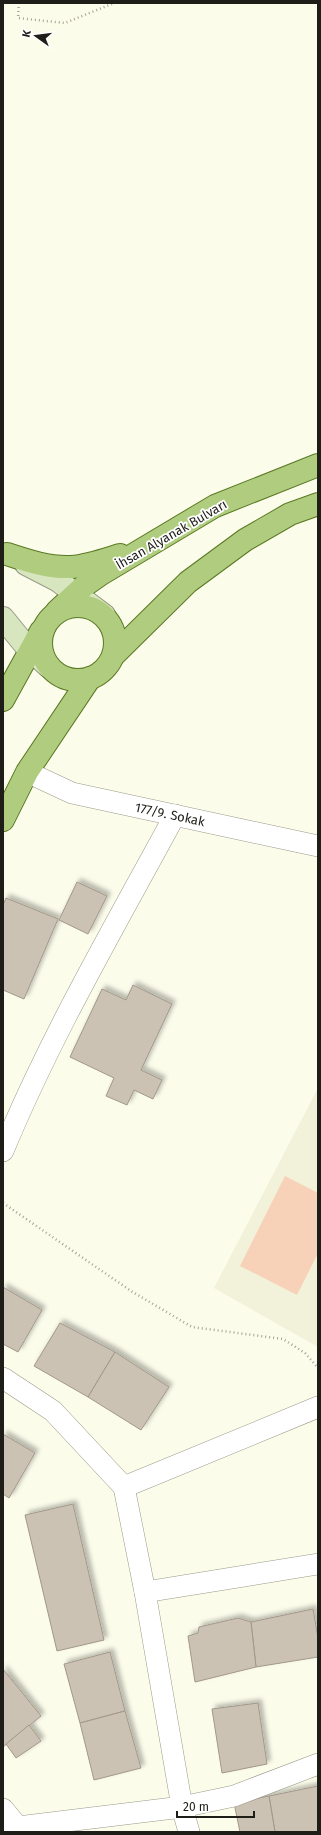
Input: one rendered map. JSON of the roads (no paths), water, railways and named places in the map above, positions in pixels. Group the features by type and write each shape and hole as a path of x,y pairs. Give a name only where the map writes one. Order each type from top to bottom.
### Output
{"main road":[{"name":"İhsan Alyanak Bulvarı","path":"57,611 96,578 214,506 318,465"},
{"path":"3,618 31,650 60,677 75,681 90,678 102,671 108,665 113,656 188,582 245,540 290,514 318,504"},
{"path":"5,554 46,566 72,567 98,562 146,547"},
{"path":"5,554 43,572 104,615 112,627 115,641 113,656"},
{"path":"3,700 43,628 57,611 68,606 81,605 93,608 104,615"},
{"path":"43,628 40,641 42,655 48,667"},
{"path":"3,820 27,772 90,678"}],"street":[{"name":"177/9. Sokak","path":"27,772 72,793 318,846"},
{"path":"3,1151 20,1109 74,1001 175,815"},
{"path":"3,1378 53,1411 124,1487 145,1592 182,1807 190,1832"},
{"path":"124,1487 318,1407"},
{"path":"145,1592 318,1564"},
{"path":"3,1809 14,1830 182,1807 234,1796 318,1764"}]}
